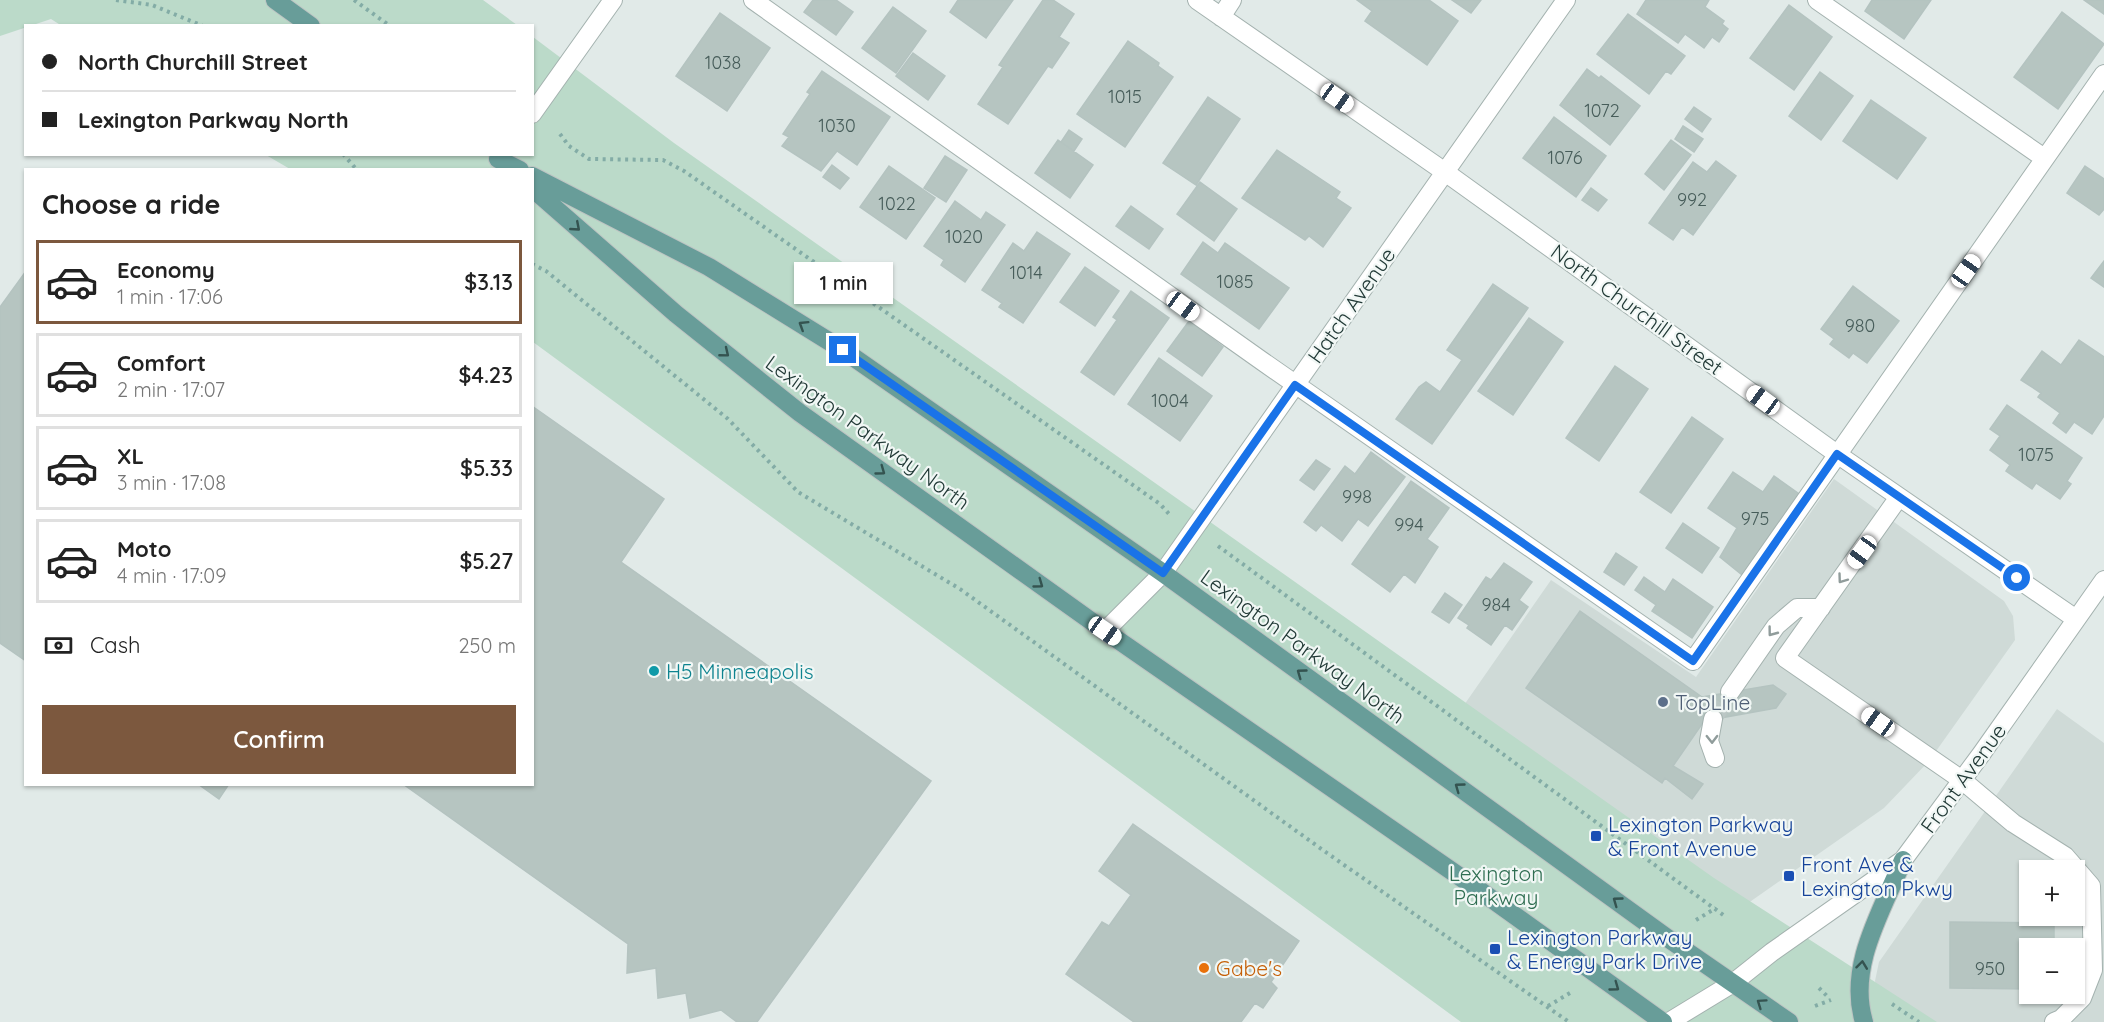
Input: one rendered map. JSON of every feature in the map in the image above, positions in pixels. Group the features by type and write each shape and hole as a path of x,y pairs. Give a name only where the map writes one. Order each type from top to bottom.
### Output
{"main road":[{"path":"275,0 308,24"},
{"path":"501,159 517,168"},
{"name":"Lexington Parkway North","path":"534,177 709,267 833,344 1163,573 1666,937 1789,1022"},
{"name":"Lexington Parkway North","path":"534,190 676,314 800,413 1105,631 1663,1022"},
{"path":"1864,1022 1858,1002 1864,953 1903,860"}],"street":[{"path":"534,111 613,0"},
{"path":"753,0 1295,385 1693,661 2104,74"},
{"name":"North Churchill Street","path":"1197,0 1445,172 1837,454 2076,619"},
{"path":"1221,17 1232,0"},
{"name":"Hatch Avenue","path":"1105,631 1163,573 1566,0"},
{"path":"1817,0 2044,158"},
{"path":"1899,497 1785,658 1962,780 2013,823 2065,856 2091,886 2094,923 2093,969 2082,999 2061,1019 2054,1022"},
{"name":"Front Avenue","path":"1669,1022 1733,983 1772,952 1903,860 2104,580"},
{"path":"1730,692 1776,626 1797,608 1821,608"},
{"path":"1713,719 1709,741 1715,758"}],"path":[{"path":"116,0 152,5 198,24"},
{"path":"354,0 387,24"},
{"path":"561,134 569,146 589,159 663,160 684,171 1160,504 1169,515"},
{"path":"345,156 355,168"},
{"path":"534,265 546,271 728,419 798,492 960,589 1327,853 1569,1022"},
{"path":"1215,544 1726,917"},
{"path":"1666,937 1716,908"},
{"path":"1547,1006 1599,975"},
{"path":"1819,988 1832,1000"},
{"path":"1888,1002 1919,1022"}],"shaded area":[{"path":"1834,479 2004,601 2013,616 2015,640 1929,761 1884,808 1724,920 1439,741 1551,580 1696,677"},
{"path":"2057,709 2104,743 2104,1022 1884,1022 1875,981 1879,962"}],"green space":[{"path":"0,0 483,0 516,24 59,24 51,19 36,24 24,24 24,28 0,36"},
{"name":"Lexington Parkway","path":"534,38 674,143 1714,878 1937,1022 1461,1022 534,343 534,168 288,168 268,156 534,156"}],"building":[{"path":"813,0 836,0 853,12 836,35 804,12"},
{"path":"958,0 1013,0 986,38 950,12"},
{"path":"1043,0 1053,0 1074,14 1059,37 1069,43 1052,68 1048,66 1008,124 978,104 1003,67 999,65"},
{"path":"1357,0 1429,0 1458,21 1427,65 1365,21 1372,11"},
{"path":"1452,0 1481,0 1471,13"},
{"path":"1646,0 1709,0 1705,7 1724,21 1722,24 1728,29 1719,42 1712,37 1704,48 1685,34 1678,43 1637,14"},
{"path":"1872,0 1931,0 1904,39 1865,11"},
{"path":"2084,0 2104,0 2104,14"},
{"path":"1789,5 1832,37 1794,90 1750,58"},
{"path":"893,7 926,31 896,73 862,48"},
{"path":"2062,12 2104,44 2058,109 2014,77"},
{"path":"720,13 770,48 727,111 676,76"},
{"path":"1628,14 1685,56 1671,74 1666,71 1649,94 1597,54"},
{"path":"1128,41 1159,63 1158,66 1173,77 1125,147 1077,114"},
{"path":"913,53 945,76 928,100 896,76"},
{"path":"1587,69 1599,78 1601,76 1640,106 1610,145 1560,105"},
{"path":"822,71 890,117 857,165 837,151 821,171 782,146 789,137 783,134 810,94 807,92"},
{"path":"1820,72 1853,96 1821,140 1789,116"},
{"path":"1208,97 1240,119 1196,185 1163,163"},
{"path":"1871,100 1926,138 1897,179 1843,141"},
{"path":"1694,107 1711,119 1702,132 1685,119"},
{"path":"1554,117 1606,156 1576,197 1523,158"},
{"path":"1683,126 1703,139 1694,152 1675,139"},
{"path":"1069,130 1082,139 1074,151 1061,142"},
{"path":"1058,140 1093,165 1070,198 1035,173"},
{"path":"1671,140 1691,155 1664,190 1645,174"},
{"path":"1277,150 1340,192 1336,198 1351,208 1323,247 1309,236 1305,240 1242,198"},
{"path":"945,156 967,170 946,202 924,188"},
{"path":"1716,161 1736,176 1693,235 1682,227 1673,240 1649,223 1693,162 1707,172"},
{"path":"832,165 849,178 840,189 823,177"},
{"path":"889,166 935,198 906,239 860,207"},
{"path":"2085,166 2104,179 2104,209 2099,215 2067,193"},
{"path":"1200,182 1237,209 1214,241 1177,214"},
{"path":"1591,188 1607,200 1598,211 1582,200"},
{"path":"955,201 981,220 986,212 1005,225 965,282 941,265 944,260 924,246"},
{"path":"1131,206 1163,229 1149,249 1116,226"},
{"path":"1037,232 1070,254 1023,323 999,307 1002,303 982,290 1013,243 1024,251"},
{"path":"1203,242 1218,253 1225,243 1289,288 1259,329 1181,274"},
{"path":"2104,261 2104,287 2091,278"},
{"path":"1085,267 1119,291 1095,326 1060,302"},
{"path":"24,274 24,660 0,643 0,307"},
{"path":"1493,284 1528,308 1432,444 1396,419 1419,387 1426,382 1440,392 1462,360 1447,350"},
{"path":"1853,286 1899,321 1867,363 1853,353 1849,358 1830,344 1834,339 1821,329"},
{"path":"1131,291 1169,318 1114,395 1081,372 1117,320 1113,317"},
{"path":"1529,318 1563,342 1513,415 1478,391"},
{"path":"1189,321 1223,347 1202,376 1167,351"},
{"path":"2079,340 2104,357 2104,416 2092,434 2074,422 2066,433 2053,423 2060,413 2038,397 2041,393 2021,380 2042,351 2061,365"},
{"path":"1159,358 1212,396 1180,441 1128,404"},
{"path":"1615,366 1648,389 1599,461 1566,438"},
{"path":"2007,405 2082,458 2067,481 2071,484 2060,499 2036,483 2032,489 2006,471 2010,465 1990,450 2000,436 1990,429"},
{"name":"H5 Minneapolis","path":"534,407 664,499 621,562 931,781 757,1022 737,1022 721,1010 690,1018 686,993 658,998 656,968 627,973 628,944 406,786 534,786"},
{"path":"1692,417 1723,439 1671,513 1640,492"},
{"path":"1371,452 1405,477 1368,526 1358,519 1342,541 1321,525 1316,531 1304,522 1345,466 1355,474"},
{"path":"1316,460 1330,469 1314,490 1300,480"},
{"path":"1733,472 1763,492 1774,476 1802,496 1747,579 1720,557 1737,528 1708,508"},
{"path":"1411,481 1449,508 1427,539 1438,547 1415,583 1404,574 1390,592 1352,564"},
{"path":"1683,523 1719,548 1702,573 1666,548"},
{"path":"1616,553 1637,567 1624,585 1604,572"},
{"path":"1504,563 1532,582 1519,600 1528,607 1512,630 1505,625 1491,645 1467,628 1469,625 1458,618 1486,577 1491,580"},
{"path":"1644,577 1665,592 1673,579 1713,607 1692,638 1652,611 1656,605 1635,590"},
{"path":"1445,593 1462,605 1449,623 1432,612"},
{"name":"TopLine","path":"1580,611 1702,697 1773,685 1786,694 1776,708 1704,721 1673,766 1703,784 1692,799 1665,778 1662,783 1526,688"},
{"path":"201,786 228,786 219,799"},
{"path":"1133,824 1299,941 1271,982 1277,988 1263,1008 1255,1003 1241,1022 1134,1022 1066,974 1102,922 1109,926 1131,895 1099,871"},
{"path":"1950,922 2019,923 2019,926 2054,926 2054,938 2019,938 2019,989 1950,988"}],"tunnel":[{"path":"1713,719 1730,692"}],"place":[{"name":"H5 Minneapolis","path":"654,671"},
{"name":"TopLine","path":"1663,702"},
{"name":"Lexington Parkway & Front Avenue","path":"1596,836"},
{"name":"Front Ave & Lexington Pkwy","path":"1789,876"},
{"name":"Lexington Parkway & Energy Park Drive","path":"1495,949"},
{"name":"Gabe's","path":"1204,968"}],"route":[{"path":"843,350 1163,573 1295,385 1693,661 1837,454 2017,578"}]}
